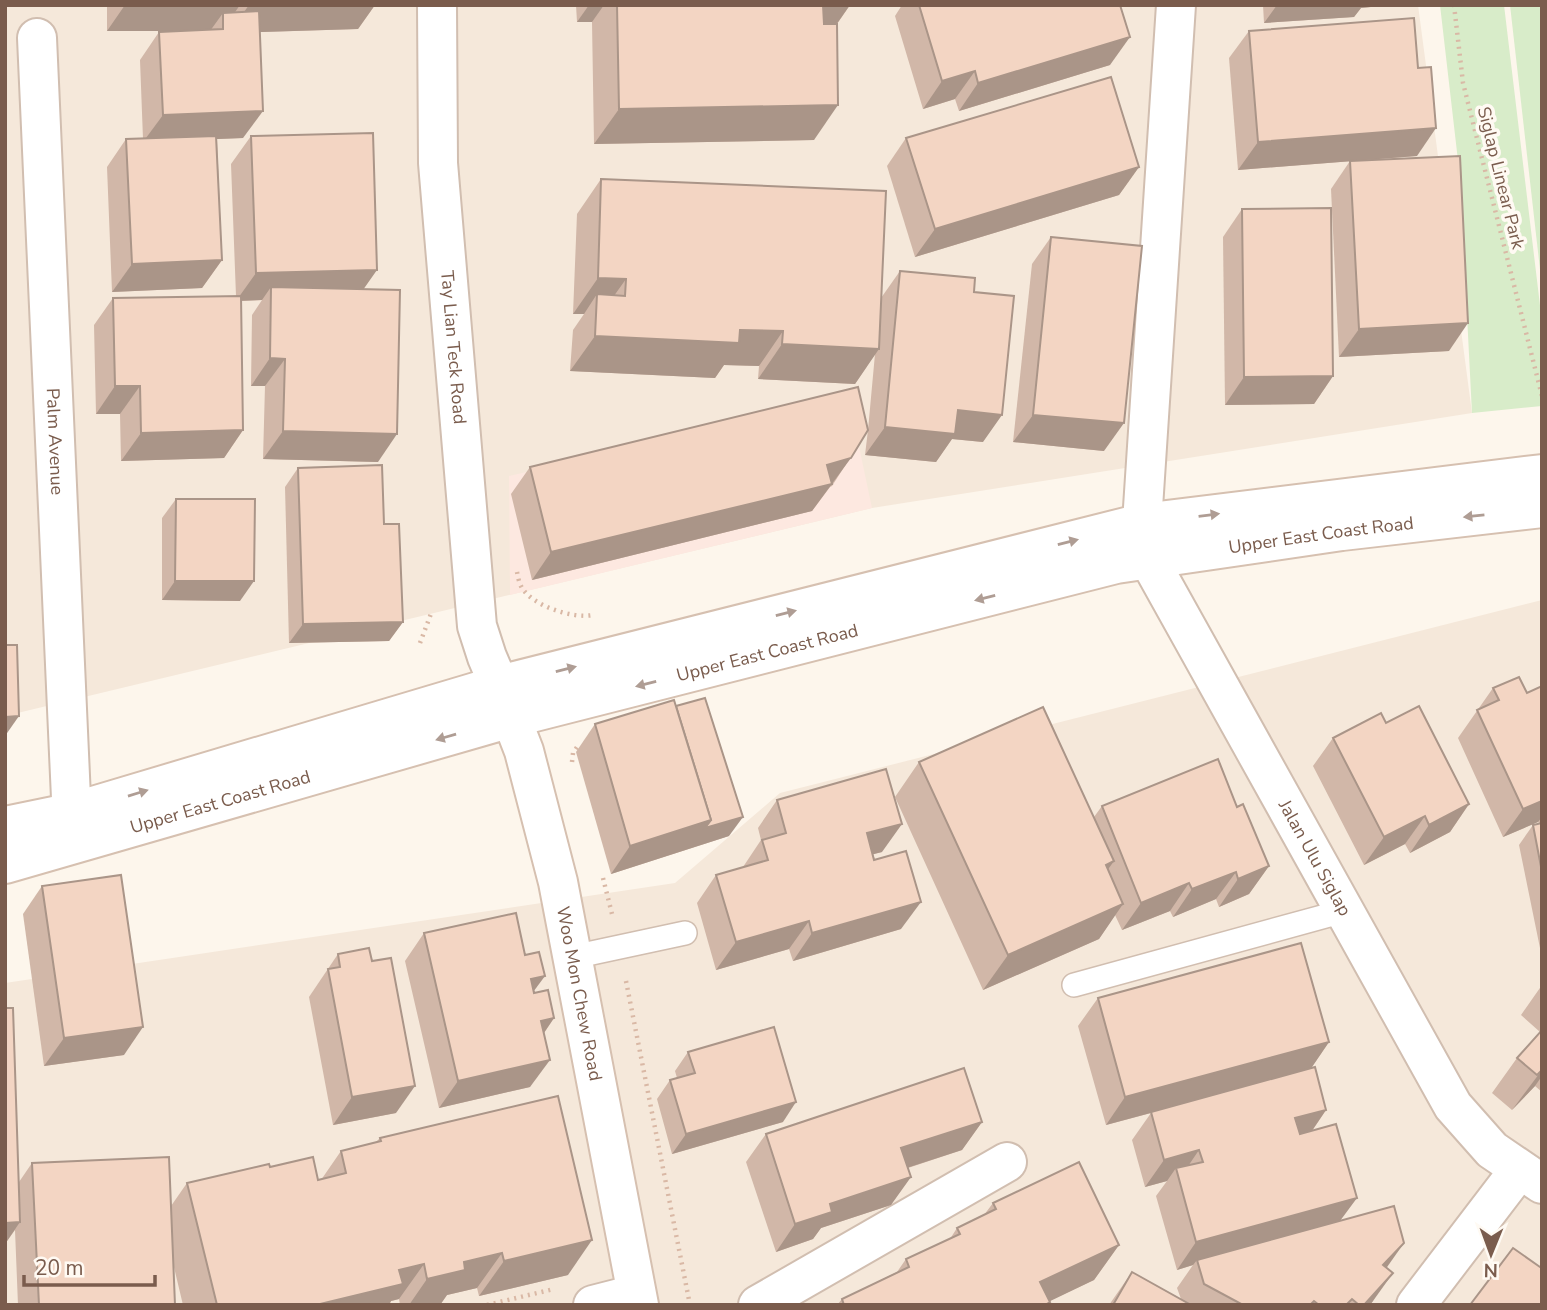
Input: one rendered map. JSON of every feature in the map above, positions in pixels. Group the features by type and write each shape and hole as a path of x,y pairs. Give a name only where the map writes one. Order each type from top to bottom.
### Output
{"street":[{"name":"Tay Lian Teck Road","path":"437,5 438,163 477,626 505,702"},
{"path":"1145,541 1177,5"},
{"name":"Palm Avenue","path":"37,38 73,829"},
{"name":"Upper East Coast Road","path":"5,864 73,829 505,702 1145,541 1542,474"},
{"name":"Upper East Coast Road","path":"1145,541 1342,531 1542,508"},
{"name":"Jalan Ulu Siglap","path":"1145,541 1452,1107 1492,1150 1530,1177 1416,1305"},
{"name":"Woo Mon Chew Road","path":"505,702 524,751 558,882 637,1300"},
{"name":"Upper East Coast Road","path":"5,826 73,829"},
{"path":"758,1305 1007,1162"},
{"path":"593,1305 637,1300"}],"lane":[{"path":"1074,985 1344,911"},
{"path":"573,957 685,933"}],"path":[{"name":"Siglap Linear Park","path":"1454,5 1463,83 1542,396"},
{"path":"572,767 573,753 587,736"},
{"path":"602,872 620,946 690,1305"}],"shaded area":[{"path":"5,5 1418,5 1472,413 872,508 5,716"},
{"path":"849,399 872,508 510,595 509,476"},
{"path":"1542,600 1542,1305 5,1305 5,983 675,883 780,793"}],"green space":[{"path":"1440,5 1504,5 1542,322 1542,406 1472,413 1460,178"},
{"path":"1510,5 1542,5 1542,287"}],"building":[{"path":"617,5 823,5 824,24 837,24 838,105 619,109"},
{"path":"919,5 1120,5 1130,37 978,83 975,71 942,81"},
{"path":"259,11 263,111 163,115 159,32 223,29 223,13"},
{"path":"1414,18 1418,68 1431,67 1436,128 1258,142 1249,31"},
{"path":"1111,77 1139,167 935,229 906,138"},
{"path":"373,133 377,270 256,273 251,136"},
{"path":"216,136 222,260 132,264 126,139"},
{"path":"1460,156 1468,323 1359,329 1350,161"},
{"path":"601,179 886,191 879,349 782,344 783,331 740,330 739,343 595,336 597,294 625,296 626,279 598,278"},
{"path":"1331,208 1333,376 1244,377 1242,209"},
{"path":"1051,237 1142,246 1124,423 1033,415"},
{"path":"900,271 975,278 974,292 1014,296 1002,415 958,410 955,434 885,427"},
{"path":"271,287 400,290 397,434 283,431 285,359 270,358"},
{"path":"241,296 243,430 141,433 140,386 115,386 113,298"},
{"path":"858,387 868,430 851,458 827,465 832,484 551,552 530,467"},
{"path":"382,465 384,524 399,524 403,622 303,624 298,468"},
{"path":"176,499 255,499 254,581 175,581"},
{"path":"5,645 17,645 19,716 5,717"},
{"path":"1519,677 1527,693 1542,686 1542,801 1523,809 1477,710 1499,700 1493,688"},
{"path":"705,698 743,817 705,828 711,820 676,706"},
{"path":"674,700 711,820 630,846 595,724"},
{"path":"1419,706 1469,804 1429,825 1425,816 1384,837 1333,738 1381,713 1386,723"},
{"path":"1043,707 1114,861 1106,865 1123,904 1008,955 919,762"},
{"path":"1218,759 1237,807 1243,804 1269,866 1238,879 1236,872 1192,889 1189,883 1141,903 1102,806"},
{"path":"886,769 902,824 867,833 874,860 906,851 921,902 812,933 809,921 736,942 716,875 768,860 762,840 786,833 777,800"},
{"path":"1542,823 1542,872 1533,825"},
{"path":"121,875 143,1027 64,1038 42,886"},
{"path":"516,913 525,955 539,952 545,976 531,979 534,993 548,990 554,1018 541,1021 550,1060 458,1081 424,933"},
{"path":"1301,943 1329,1042 1125,1097 1098,998"},
{"path":"369,948 372,961 391,958 415,1086 352,1097 328,969 340,967 338,954"},
{"path":"5,1008 13,1008 20,1222 5,1223"},
{"path":"774,1027 796,1102 686,1134 670,1080 695,1073 688,1052"},
{"path":"1542,1030 1542,1070 1537,1075 1517,1058"},
{"path":"1315,1067 1326,1110 1295,1118 1300,1134 1336,1124 1357,1198 1196,1242 1176,1168 1203,1162 1199,1150 1164,1160 1151,1112"},
{"path":"964,1068 982,1122 901,1148 911,1177 830,1204 832,1212 795,1224 766,1134"},
{"path":"558,1096 592,1240 504,1261 502,1253 464,1262 465,1270 427,1279 424,1264 399,1270 403,1284 316,1305 217,1305 187,1183 313,1157 318,1180 346,1173 341,1151 381,1141 380,1138"},
{"path":"169,1157 175,1305 39,1305 32,1163"},
{"path":"1079,1162 1119,1245 1040,1282 1050,1302 1045,1305 844,1305 842,1299 909,1267 906,1259 960,1234 957,1228 996,1209 993,1203"},
{"path":"1394,1206 1404,1243 1383,1265 1393,1273 1364,1305 1359,1305 1352,1299 1346,1305 1319,1305 1314,1301 1310,1305 1243,1305 1204,1284 1197,1260"},
{"path":"1513,1248 1540,1267 1542,1265 1542,1305 1470,1305"},
{"path":"1132,1272 1191,1305 1113,1305"}]}
